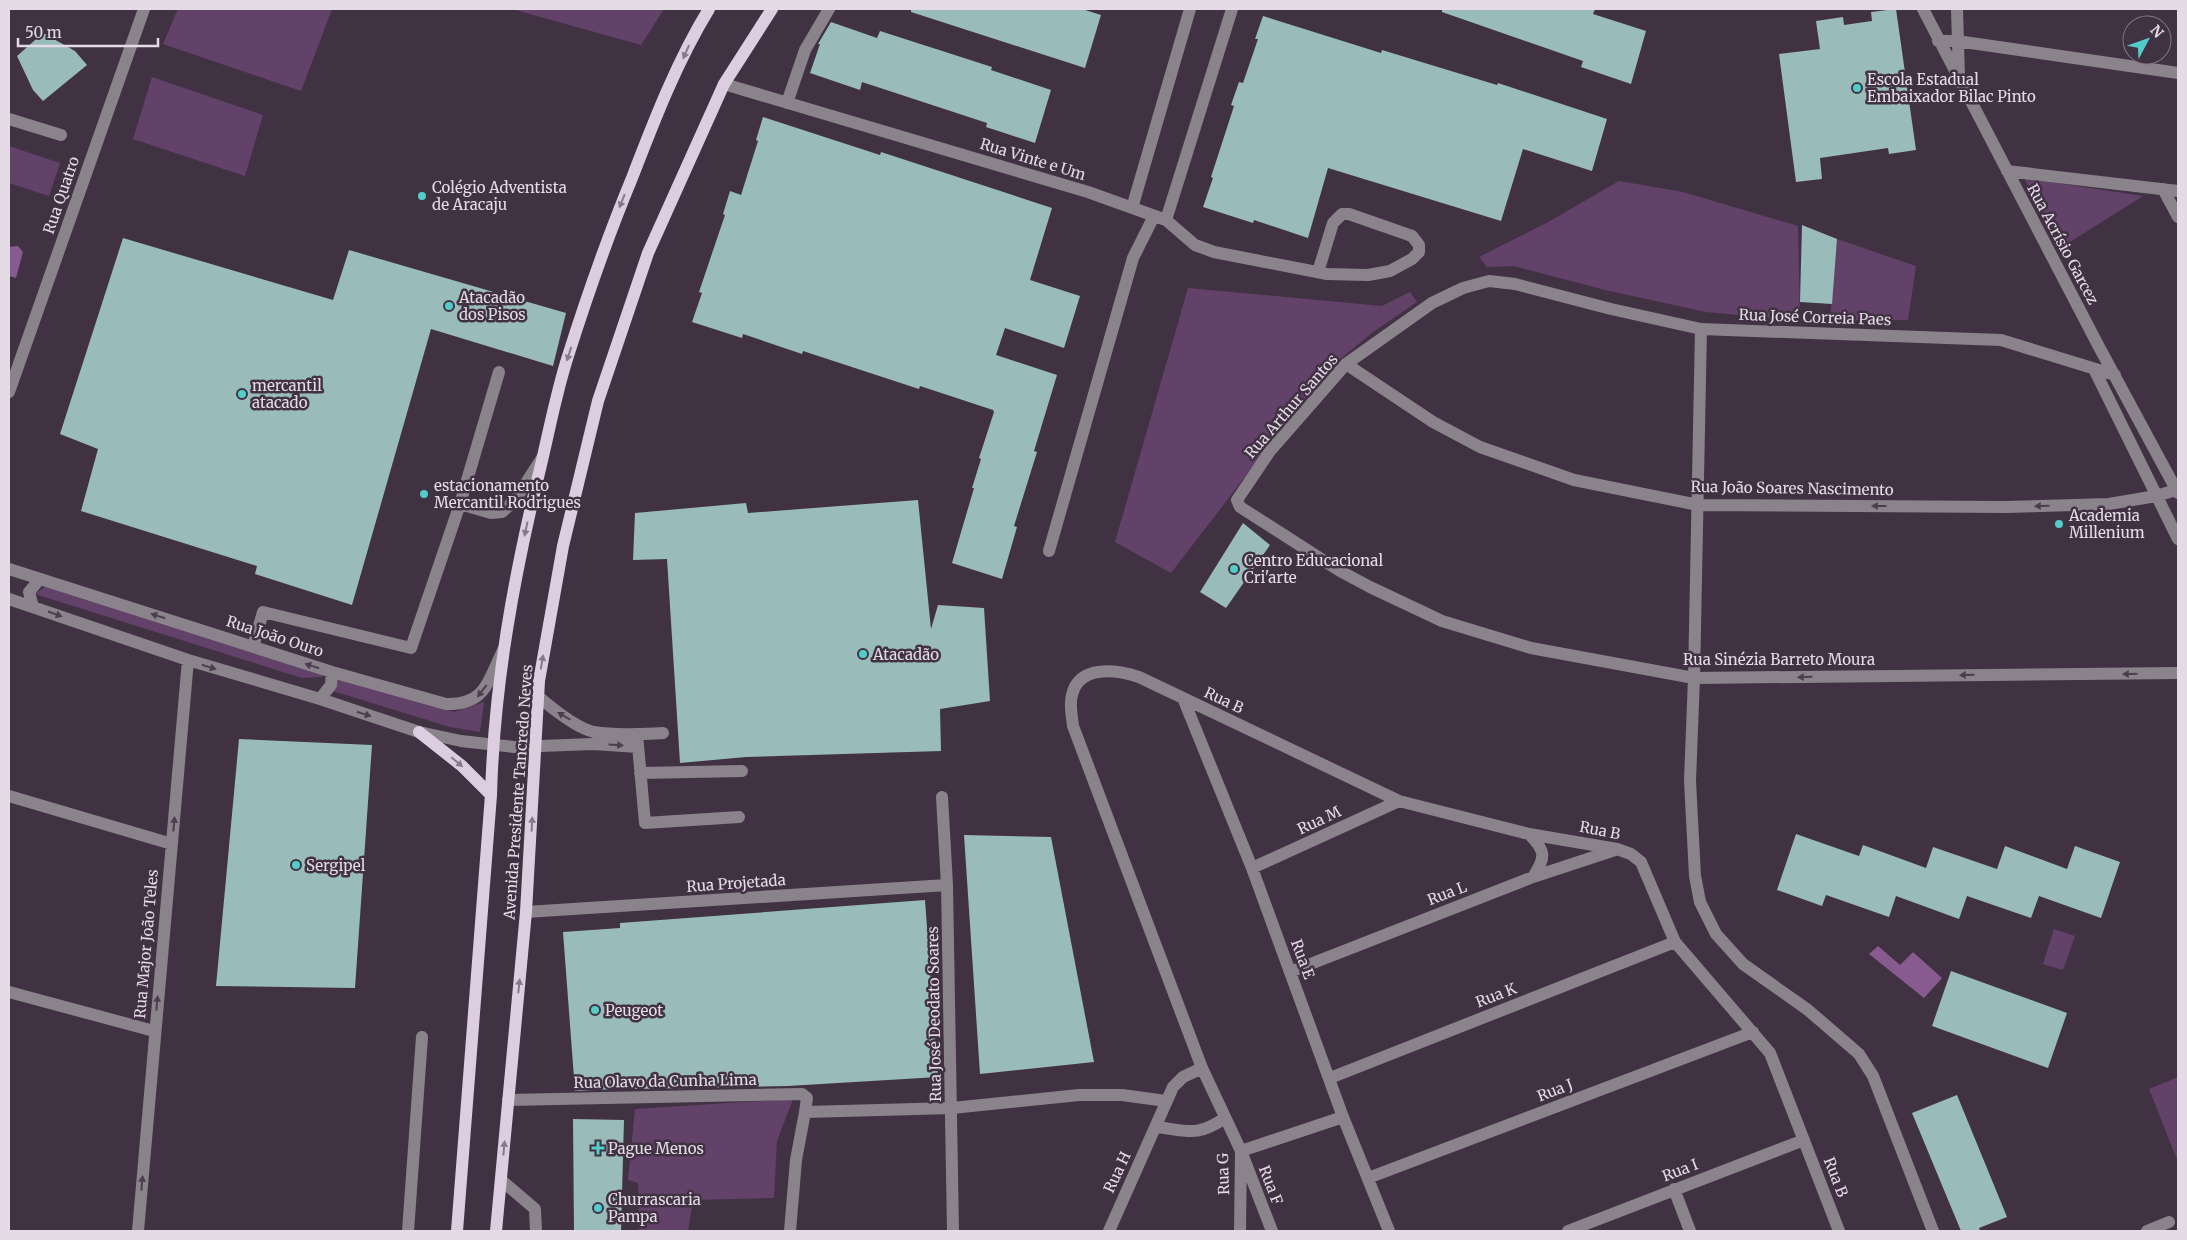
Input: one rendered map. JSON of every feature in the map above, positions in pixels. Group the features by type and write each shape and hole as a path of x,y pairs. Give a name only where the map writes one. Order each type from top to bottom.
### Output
{"main road":[{"name":"Avenida Presidente Tancredo Neves","path":"457,1231 491,795 492,744 504,648 525,530 567,358 617,215 650,131 696,29 709,9"},
{"name":"Avenida Presidente Tancredo Neves","path":"496,1231 526,912 539,681 563,546 598,401 648,253 724,84 772,9"},
{"path":"420,732 462,766 491,795"}],"street":[{"name":"Rua Quatro","path":"9,392 144,9"},
{"path":"787,102 805,50 829,9"},
{"path":"1132,208 1190,9"},
{"path":"1049,552 1132,258 1160,218 1232,9"},
{"name":"Rua Acrísio Garcez","path":"1923,9 1938,41 2114,375 2177,491"},
{"path":"1957,9 1960,82"},
{"path":"1938,41 1957,40 2178,74"},
{"name":"Rua Vinte e Um","path":"724,84 1078,189 1160,218 1200,248 1322,273 1368,275 1390,270 1412,259 1419,252 1419,245 1412,236 1349,214 1342,214 1333,223 1322,273"},
{"path":"9,119 61,135"},
{"path":"2007,171 2178,192"},
{"path":"2163,189 2178,217"},
{"name":"Rua Arthur Santos","path":"1238,504 1239,497 1270,450 1346,364 1432,303 1463,288 1489,281 1515,284"},
{"name":"Rua José Correia Paes","path":"1515,284 1611,309 1701,329 1992,339 2011,343 2114,375"},
{"path":"1701,329 1690,781 1695,876 1700,902 1716,934 1743,964 1808,1010 1859,1054 1873,1076 1933,1231"},
{"name":"Rua João Soares Nascimento","path":"1346,364 1433,422 1480,447 1574,480 1698,505 2005,507 2109,504 2177,491"},
{"path":"2094,369 2178,539"},
{"path":"254,647 263,612 411,648 460,504 499,372"},
{"path":"460,504 490,513 502,512 515,500 543,456"},
{"name":"Rua Sinézia Barreto Moura","path":"1238,504 1340,570 1370,587 1442,620 1489,637 1531,648 1694,678 2178,674"},
{"name":"Rua João Ouro","path":"9,569 332,672 438,702 460,704 470,702 485,688 504,648"},
{"path":"33,607 29,592 39,580"},
{"path":"9,599 188,660 420,732 492,744 536,747 593,744 638,748"},
{"name":"Rua Major João Teles","path":"138,1231 188,660"},
{"path":"320,700 331,685 332,672"},
{"name":"Rua B","path":"1202,1068 1073,726 1070,706 1072,693 1077,683 1085,676 1096,672 1128,674 1183,698 1399,801 1529,834 1617,849 1632,854 1641,862 1675,942 1770,1054 1840,1231"},
{"path":"539,697 559,714 592,732 663,733"},
{"name":"Rua E","path":"1183,698 1252,868 1343,1117 1389,1231"},
{"path":"637,734 645,823 739,817"},
{"path":"640,773 742,771"},
{"path":"9,796 172,844"},
{"name":"Rua José Deodato Soares","path":"942,797 947,885 953,1231"},
{"name":"Rua M","path":"1252,868 1399,801"},
{"path":"1529,834 1541,846 1543,858 1533,877"},
{"name":"Rua L","path":"1290,972 1533,877 1617,849"},
{"name":"Rua Projetada","path":"526,912 947,885"},
{"name":"Rua K","path":"1330,1078 1675,942"},
{"path":"9,992 154,1032"},
{"name":"Rua J","path":"1368,1178 1753,1032"},
{"path":"408,1231 422,1037"},
{"name":"Rua H","path":"1109,1231 1157,1127 1166,1101 1177,1082 1202,1068"},
{"name":"Rua G","path":"1202,1068 1241,1151 1240,1231"},
{"name":"Rua Olavo da Cunha Lima","path":"508,1100 802,1094 807,1098 805,1112"},
{"path":"790,1231 796,1160 805,1112 952,1108 1079,1094 1122,1095 1166,1101"},
{"path":"1241,1151 1343,1117"},
{"path":"1157,1127 1199,1131 1210,1128 1226,1118"},
{"name":"Rua I","path":"1568,1231 1804,1140"},
{"name":"Rua F","path":"1241,1151 1272,1231"},
{"path":"501,1180 536,1209 536,1231"},
{"path":"1674,1189 1690,1231"},
{"path":"2147,1231 2169,1222"}],"shaded area":[{"path":"178,9 332,9 301,91 163,44"},
{"path":"512,9 664,9 641,45"},
{"path":"152,77 263,115 245,176 133,139"},
{"path":"9,146 60,163 49,196 9,183"},
{"path":"2024,178 2143,196 2062,247"},
{"path":"1619,181 1683,192 1798,226 1800,321 1706,312 1605,290 1514,266 1487,267 1479,257 1550,221"},
{"path":"1837,239 1916,266 1908,320 1830,320"},
{"path":"18,246 23,252 16,278 9,276 9,247"},
{"path":"1188,288 1382,306 1410,292 1417,302 1373,332 1327,370 1171,573 1115,542"},
{"path":"46,586 322,673 322,677 302,678 35,594"},
{"path":"338,675 454,712 484,702 480,732 450,727 333,691"},
{"path":"2054,929 2075,936 2063,970 2043,964"},
{"path":"1878,946 1900,965 1913,952 1942,978 1924,998 1869,954"},
{"path":"2178,1077 2178,1162 2149,1089"},
{"path":"793,1099 777,1141 774,1198 693,1200 688,1231 639,1231 638,1183 628,1180 635,1109"}],"building":[{"path":"911,9 1082,9 1101,15 1085,68 911,12"},
{"path":"1442,9 1595,9 1593,14 1646,31 1631,84 1581,67 1583,61 1442,12"},
{"path":"1896,9 1916,150 1889,154 1888,148 1820,158 1822,179 1796,182 1779,54 1820,49 1816,21 1843,17 1844,25 1872,21 1871,12"},
{"path":"1263,16 1381,53 1382,50 1497,85 1498,83 1607,119 1592,171 1523,149 1501,221 1328,168 1308,238 1254,220 1253,223 1203,207 1234,106 1231,105 1239,82 1243,83 1258,39 1255,39"},
{"path":"831,22 877,38 880,31 992,67 991,70 1051,90 1035,143 986,127 987,123 862,82 860,90 810,73 820,44 818,44"},
{"path":"43,33 75,51 87,65 43,101 33,90 17,56"},
{"path":"763,117 880,155 881,152 1052,208 1030,280 1080,296 1064,348 1005,328 996,355 1057,375 1034,451 1037,452 1014,526 1017,527 1002,579 952,563 974,488 972,488 981,459 979,458 994,412 993,410 920,386 919,389 803,351 802,354 743,334 742,338 692,322 702,293 699,292 725,215 723,214 730,191 741,195 758,141 756,140"},
{"path":"1802,225 1837,239 1832,304 1800,302"},
{"name":"mercantil atacado","path":"123,238 333,300 349,250 566,313 553,366 431,329 352,605 255,574 257,566 81,511 98,449 60,434"},
{"name":"Atacadão","path":"918,500 931,629 938,605 984,608 990,701 940,709 941,751 746,757 680,763 667,559 633,560 635,513 746,503 748,513"},
{"name":"Centro Educacional Cri'arte","path":"1243,523 1270,545 1226,608 1200,592"},
{"name":"Sergipel","path":"239,739 372,745 355,988 216,986"},
{"path":"1796,834 1859,856 1863,845 1926,868 1933,847 1997,869 2005,846 2067,869 2075,846 2120,862 2101,918 2039,896 2031,918 1967,896 1959,919 1896,896 1889,917 1826,895 1822,906 1777,890"},
{"path":"964,835 1051,837 1094,1062 980,1074"},
{"path":"925,900 938,1077 788,1086 635,1088 575,1091 563,932 620,928 620,923"},
{"path":"1951,971 2067,1013 2048,1068 1932,1026"},
{"path":"1957,1095 2007,1217 1979,1228 1980,1231 1961,1231 1912,1113"},
{"path":"573,1119 624,1120 621,1231 574,1231"}],"place":[{"name":"Escola Estadual Embaixador Bilac Pinto","path":"1857,88"},
{"name":"Colégio Adventista de Aracaju","path":"422,196"},
{"name":"Atacadão dos Pisos","path":"449,306"},
{"name":"mercantil atacado","path":"242,394"},
{"name":"estacionamento Mercantil Rodrigues","path":"424,494"},
{"name":"Academia Millenium","path":"2059,524"},
{"name":"Centro Educacional Cri'arte","path":"1234,569"},
{"name":"Atacadão","path":"863,654"},
{"name":"Sergipel","path":"296,865"},
{"name":"Peugeot","path":"595,1010"},
{"name":"Pague Menos","path":"598,1148"},
{"name":"Churrascaria Pampa","path":"598,1208"}]}
